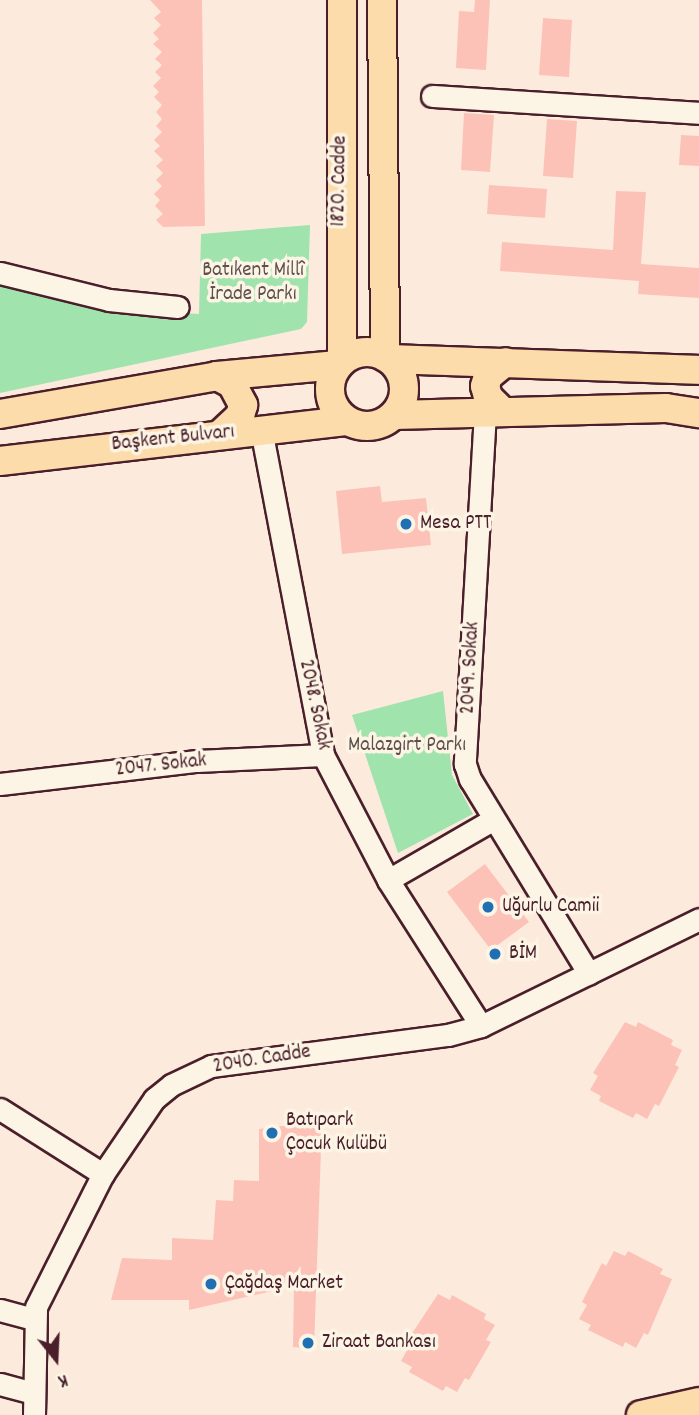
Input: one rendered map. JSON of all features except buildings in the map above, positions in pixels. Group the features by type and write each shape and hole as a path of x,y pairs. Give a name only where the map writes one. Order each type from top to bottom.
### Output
{"main road":[{"name":"1820. Cadde","path":"340,363 342,0"},
{"name":"1820. Cadde","path":"382,0 383,263 387,358"},
{"path":"339,269 351,285 363,288 374,283 383,263"},
{"path":"0,414 217,376 340,363 365,352 387,358 699,370"},
{"path":"387,358 403,379 404,392 394,415"},
{"path":"493,411 485,386 488,376 505,362"},
{"path":"340,363 329,392 346,421 371,426 394,415 666,408 699,412"},
{"path":"217,376 232,384 243,405 240,416 222,433"},
{"name":"Başkent Bulvarı","path":"0,461 222,433 346,421"},
{"path":"641,1415 699,1402"}],"street":[{"path":"432,96 699,113"},
{"path":"0,273 108,300 178,307"},
{"name":"2049. Sokak","path":"493,411 465,764 494,819 589,974"},
{"name":"2048. Sokak","path":"261,429 323,755 388,880 481,1026"},
{"name":"2047. Sokak","path":"0,783 197,761 323,755"},
{"path":"388,880 494,819"},
{"name":"2040. Cadde","path":"34,1415 34,1319 103,1174 154,1098 189,1073 237,1061 448,1035 481,1026 699,919"},
{"path":"0,1109 103,1174"},
{"path":"0,1310 34,1319"},
{"path":"0,1384 34,1393"}],"green space":[{"name":"Batıkent Millî İrade Parkı","path":"310,225 307,322 301,329 0,393 0,276 113,309 199,314 201,234"},
{"name":"Malazgirt Parkı","path":"443,691 452,775 473,814 398,853 352,715"}],"place":[{"name":"Mesa PTT","path":"406,524"},
{"name":"Uğurlu Camii","path":"488,907"},
{"name":"BİM","path":"495,954"},
{"name":"Batıpark Çocuk Kulübü","path":"272,1133"},
{"name":"Çağdaş Market","path":"211,1284"},
{"name":"Ziraat Bankası","path":"308,1343"}]}
